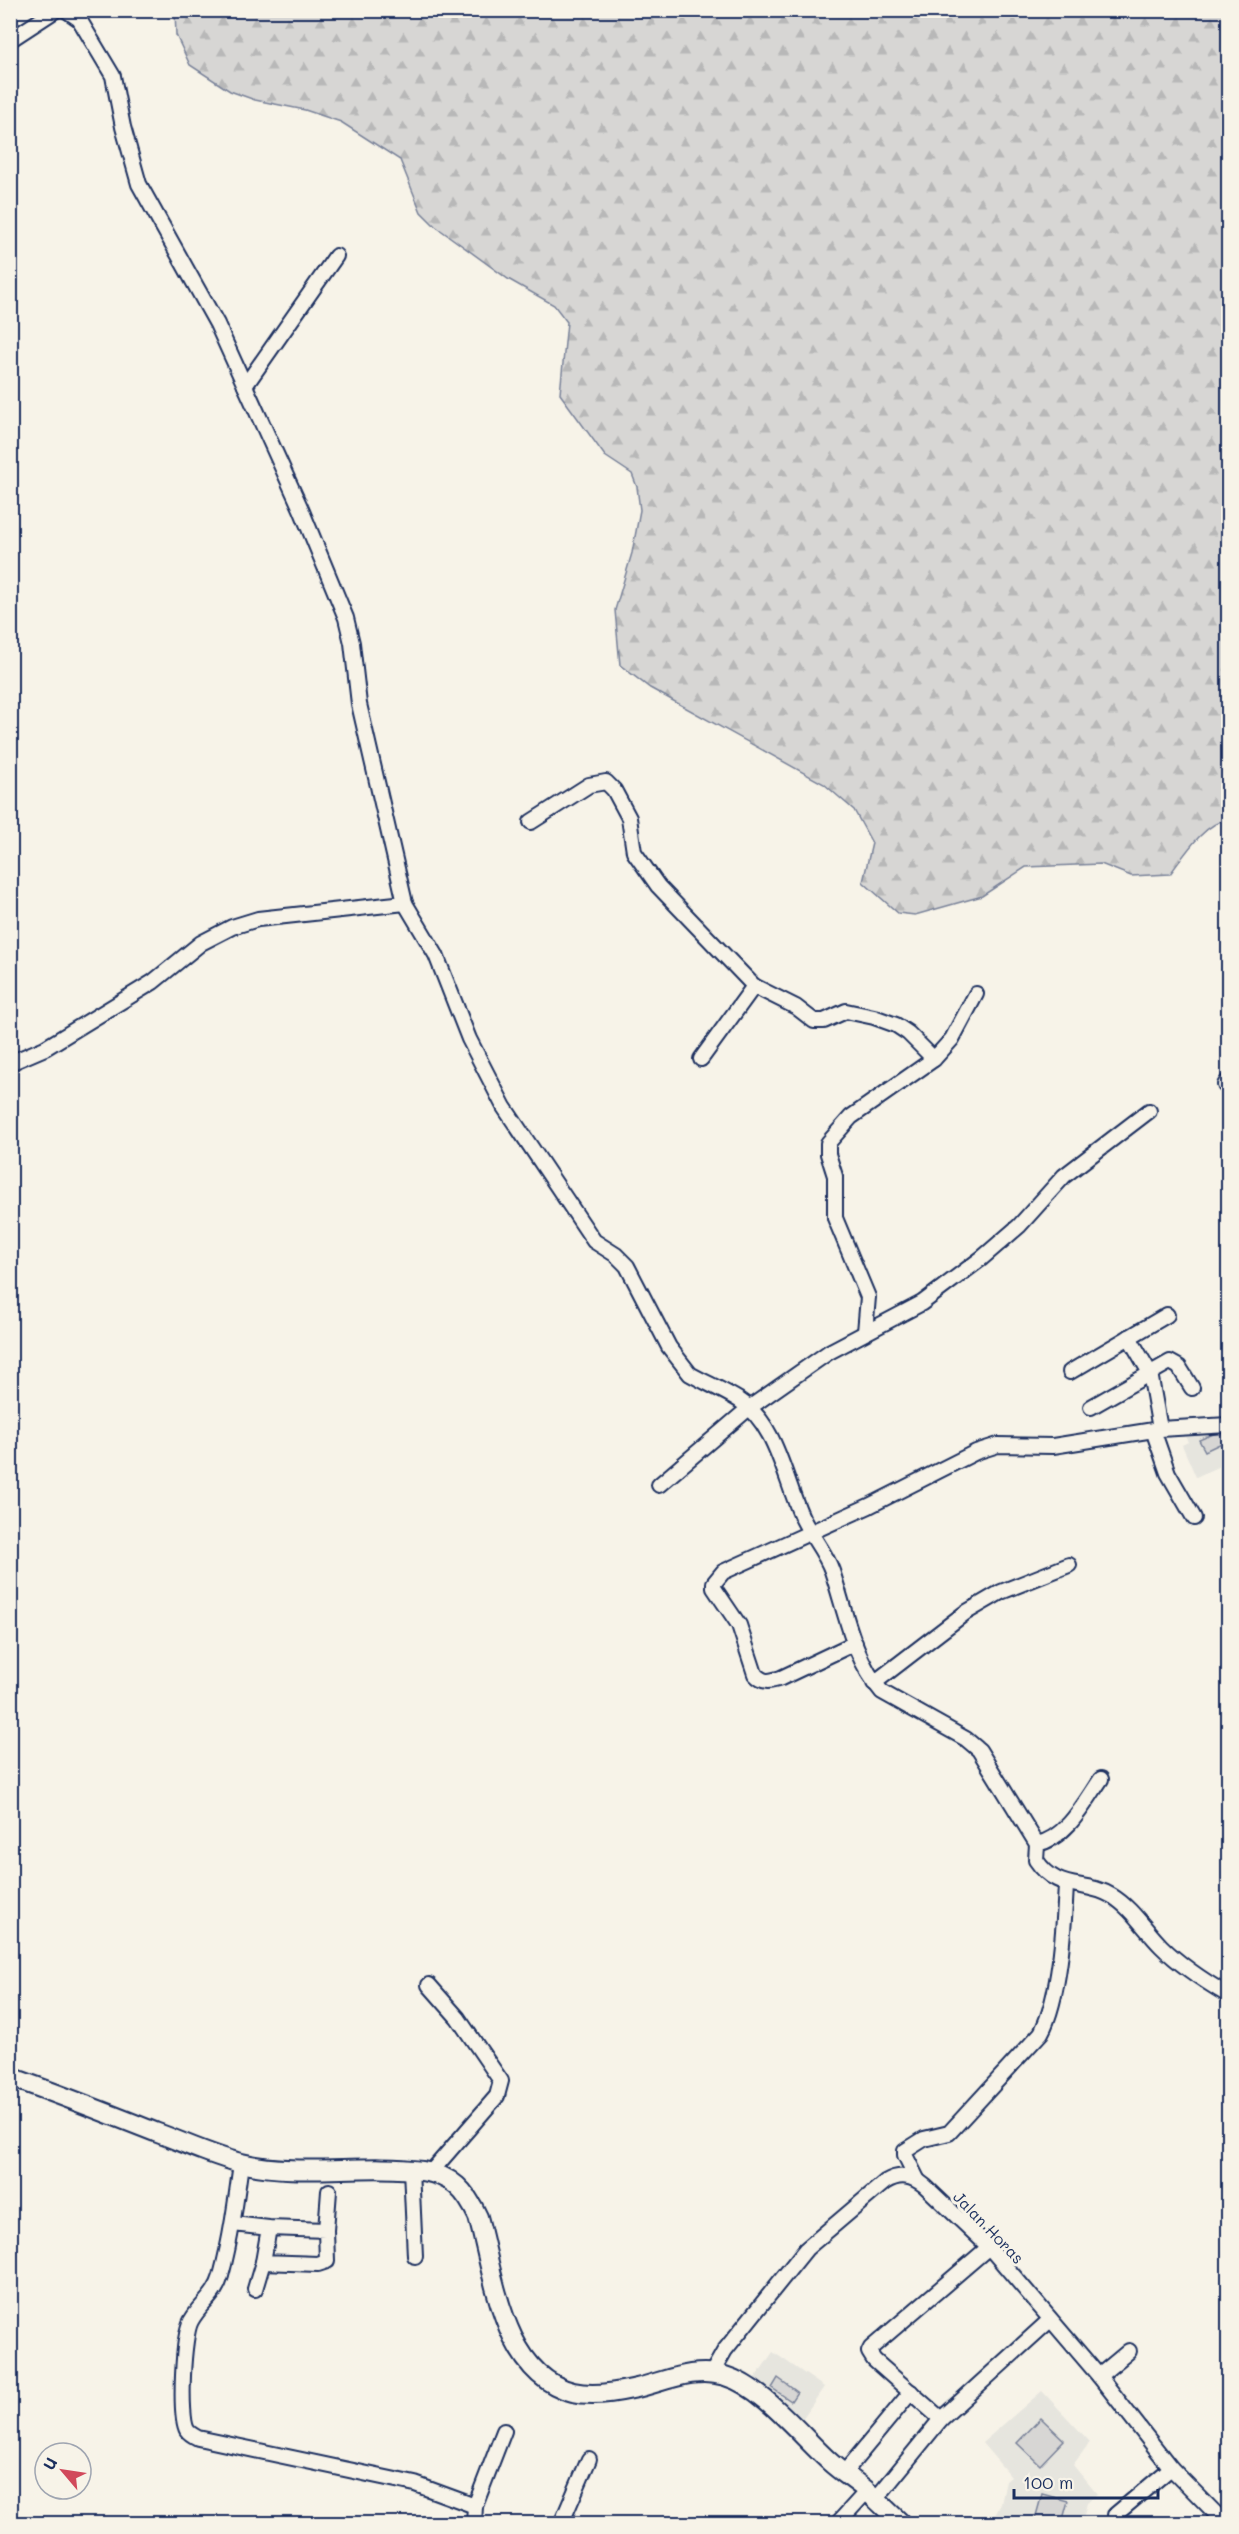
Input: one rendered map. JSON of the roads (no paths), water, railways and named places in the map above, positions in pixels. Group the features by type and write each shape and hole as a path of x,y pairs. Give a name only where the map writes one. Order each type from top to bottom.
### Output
{"main road":[{"path":"10,2077 241,2163 299,2169 364,2167 411,2169 431,2172 448,2178 459,2185 473,2205 482,2230 503,2314 512,2337 534,2369 543,2376 574,2392 603,2393 632,2389 669,2378 711,2373 724,2375 747,2386 787,2419 830,2462 902,2523"}],"street":[{"path":"10,40 56,10"},
{"path":"66,10 79,19 113,76 123,127 139,184 217,324 302,510 346,618 352,643 359,704 405,903 436,955 470,1039 504,1107 594,1241 616,1255 627,1266 669,1347 683,1368 690,1374 740,1400 758,1416 810,1533 831,1568 859,1659 874,1683 882,1692 974,1744 1037,1844 1036,1860 1051,1877 1066,1885 1092,1887 1115,1898 1179,1963 1228,1995"},
{"path":"245,386 336,256"},
{"path":"531,822 589,785 606,782 614,789 629,818 634,852 658,886 754,986 796,1007 814,1021 824,1021 846,1011 896,1025 908,1033 934,1059"},
{"path":"10,1063 45,1048 153,982 201,943 232,927 258,918 405,903"},
{"path":"701,1059 754,986"},
{"path":"865,1332 868,1297 835,1218 835,1176 828,1154 828,1143 851,1117 934,1059 952,1039 976,994"},
{"path":"659,1485 749,1408 829,1352 922,1303 982,1258 1019,1226 1064,1176 1149,1111"},
{"path":"1070,1372 1167,1315"},
{"path":"1130,1337 1150,1373 1156,1429 1168,1473 1194,1518"},
{"path":"1091,1407 1150,1373 1173,1363 1179,1367 1192,1388"},
{"path":"855,1643 771,1682 759,1679 754,1674 735,1617 714,1588 716,1578 723,1572 931,1476 976,1452 998,1445 1053,1446 1156,1429 1228,1425"},
{"path":"874,1683 965,1613 1001,1592 1069,1565"},
{"path":"1037,1844 1056,1836 1071,1821 1101,1779"},
{"path":"917,2179 905,2151 924,2139 949,2133 1041,2033 1047,2023 1058,1971 1066,1885"},
{"path":"429,1985 458,2018 501,2081 497,2096 431,2172"},
{"path":"241,2163 233,2224 215,2292 190,2321 184,2342 184,2418 187,2431 198,2438 415,2484 475,2506"},
{"path":"411,2169 415,2256"},
{"path":"711,2373 725,2350 812,2242 891,2178 907,2176 917,2179"},
{"name":"Jalan Horas","path":"917,2179 988,2247 1099,2376 1170,2468 1226,2523"},
{"path":"263,2262 326,2263 328,2259 329,2191"},
{"path":"233,2224 269,2228 327,2229"},
{"path":"255,2289 269,2228"},
{"path":"941,2419 870,2356 871,2348 988,2247"},
{"path":"837,2523 871,2495 941,2419 1050,2320"},
{"path":"1099,2376 1129,2351"},
{"path":"844,2473 911,2392"},
{"path":"474,2523 475,2506 504,2431"},
{"path":"561,2523 590,2459"},
{"path":"1114,2515 1170,2468"}]}
